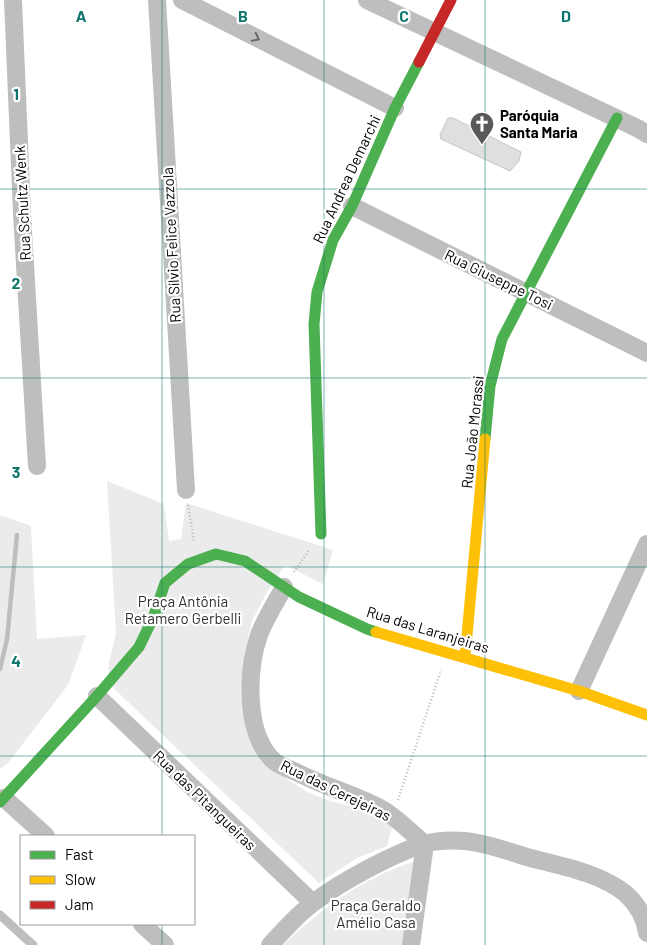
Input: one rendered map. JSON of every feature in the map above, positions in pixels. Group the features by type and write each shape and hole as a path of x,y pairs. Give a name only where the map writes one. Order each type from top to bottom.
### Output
{"street":[{"name":"Rua Schultz Wenk","path":"13,0 22,214 37,466"},
{"name":"Rua Sílvio Felice Vazzola","path":"157,0 186,490"},
{"path":"182,0 395,108"},
{"path":"368,0 647,134"},
{"name":"Rua Andrea Demarchi","path":"320,534 315,316 317,292 324,264 333,240 352,206 395,108 451,0"},
{"name":"Rua João Morassi","path":"466,656 490,386 502,340 617,118"},
{"name":"Rua Giuseppe Tosi","path":"352,206 647,353"},
{"path":"578,691 647,544"},
{"name":"Rua das Laranjeiras","path":"2,800 139,647 153,618 165,584 188,564 216,554 245,561 299,597 367,629 466,656 647,715"},
{"name":"Rua das Cerejeiras","path":"284,587 259,634 251,666 250,695 259,738 266,752 276,763 380,808 425,844"},
{"name":"Rua das Pitangueiras","path":"97,696 313,903"},
{"path":"2,800 45,835"},
{"path":"270,945 313,903 345,882 383,861 425,844 464,841 483,844 586,873 609,883 626,894 638,906 645,920 647,933"},
{"path":"411,945 425,844"},
{"path":"143,925 165,945"}],"lane":[{"path":"0,915 33,945"}],"path":[{"path":"186,490 197,561"},
{"path":"284,587 320,534"},
{"path":"392,816 446,652"}],"green space":[{"name":"Praça Antônia Retamero Gerbelli","path":"107,481 164,504 169,541 181,539 186,503 333,550 323,584 285,565 266,594 252,621 245,650 241,692 246,715 268,763 287,779 309,793 333,802 360,808 377,816 392,827 387,846 357,858 319,883 108,683 109,662 116,633"},
{"path":"0,515 31,526 37,639 86,635 68,685 8,763 0,769"},
{"name":"Praça Geraldo Amélio Casa","path":"414,862 403,945 283,945 312,919 361,885 396,868"}],"building":[{"name":"Paróquia Santa Maria","path":"448,118 453,118 521,152 519,161 510,171 441,139 440,135"}],"waterway":[{"path":"0,669 7,639 17,535"}],"traffic: fast":[{"path":"321,534 314,324 317,292 333,240 352,206 395,108 419,62"},
{"path":"485,439 490,386 502,339 617,118"},
{"path":"0,802 139,647 153,618 165,583 188,564 216,554 245,561 299,597 376,632"}],"traffic: slow":[{"path":"465,657 485,439"},
{"path":"376,632 579,691 647,715"}],"traffic: jam":[{"path":"419,62 451,0"}],"place":[{"name":"Paróquia Santa Maria","path":"482,145"}]}
